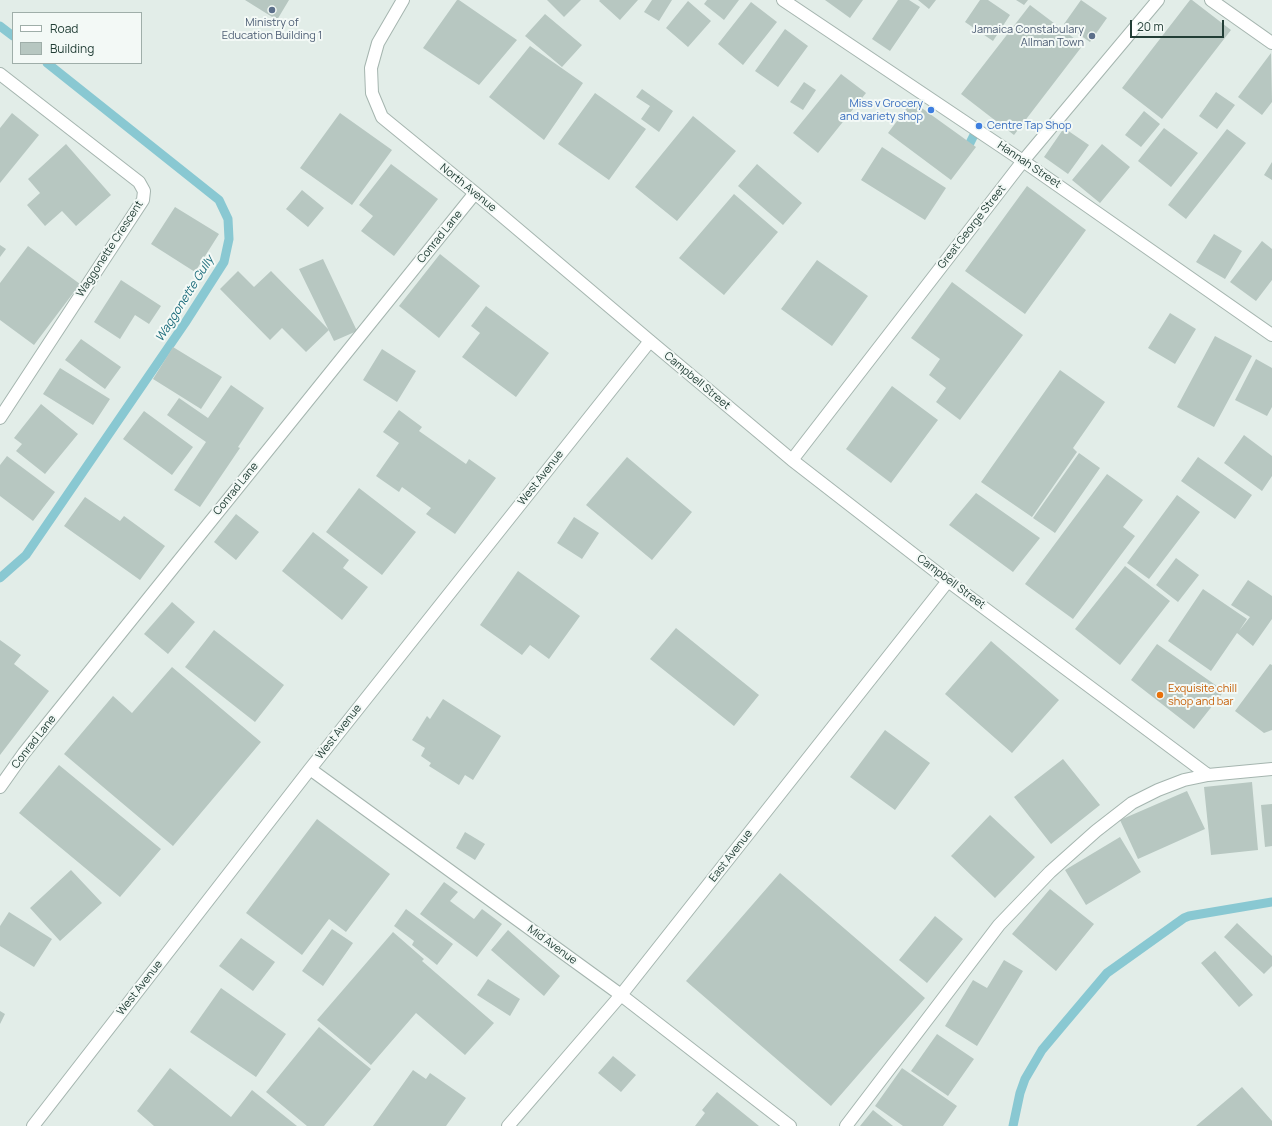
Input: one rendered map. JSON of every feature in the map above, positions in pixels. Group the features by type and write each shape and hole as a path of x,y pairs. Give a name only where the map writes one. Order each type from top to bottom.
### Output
{"street":[{"name":"North Avenue","path":"403,0 378,43 371,68 372,93 382,117 475,192 650,341"},
{"name":"Hannah Street","path":"783,0 1023,161 1272,335"},
{"name":"Great George Street","path":"792,460 1023,161 1158,0"},
{"path":"1211,0 1272,43"},
{"name":"Waggonette Crescent","path":"0,74 139,182 144,191 143,200 5,399 0,418"},
{"name":"Conrad Lane","path":"0,787 24,753 475,192"},
{"name":"Campbell Street","path":"650,341 792,460 948,581 1208,775"},
{"name":"West Avenue","path":"33,1126 310,768 650,341"},
{"name":"East Avenue","path":"508,1126 621,995 948,581"},
{"name":"Mid Avenue","path":"310,768 621,995 790,1126"},
{"path":"846,1126 999,925 1050,872 1096,831 1132,803 1158,790 1184,780 1208,775 1272,769"}],"building":[{"name":"Ministry of Education Building 1","path":"245,0 289,0 277,20"},
{"path":"457,0 517,40 479,85 423,48"},
{"path":"547,0 581,0 564,17"},
{"path":"638,0 620,20 599,1"},
{"path":"652,0 672,0 659,21 644,12"},
{"path":"707,0 739,0 724,20 704,4"},
{"path":"825,0 863,0 850,18"},
{"path":"898,0 909,0 920,7 890,51 872,39"},
{"path":"918,0 936,0 929,9"},
{"path":"980,0 988,0 1010,15 993,41 965,22"},
{"path":"1016,0 1028,0 1024,5"},
{"path":"1081,0 1107,18 1090,42 1064,24"},
{"path":"1190,0 1231,30 1162,119 1122,88"},
{"path":"688,1 711,21 688,47 666,28"},
{"path":"751,2 777,22 743,65 718,44"},
{"path":"1030,5 1083,45 1014,135 961,94"},
{"path":"545,14 582,45 562,67 525,36"},
{"path":"785,29 808,46 778,87 755,71"},
{"path":"530,46 583,83 544,140 489,97"},
{"path":"1271,53 1272,102 1262,115 1238,97"},
{"path":"841,74 866,93 818,153 793,133"},
{"path":"804,82 816,90 803,110 790,102"},
{"path":"642,89 673,111 659,132 641,119 650,106 636,97"},
{"path":"1216,92 1235,105 1217,129 1199,116"},
{"path":"595,93 646,129 609,180 558,144"},
{"path":"912,101 976,147 951,180 888,133"},
{"path":"1144,111 1160,124 1141,147 1125,135"},
{"path":"12,113 39,135 0,183 0,128"},
{"path":"340,113 392,150 352,205 300,168"},
{"path":"693,116 736,151 677,221 635,187"},
{"path":"1064,128 1089,145 1068,174 1044,157"},
{"path":"1164,128 1198,153 1171,187 1138,161"},
{"path":"1227,129 1246,143 1186,219 1168,205"},
{"path":"66,144 111,195 76,226 62,211 45,226 27,205 40,193 28,179"},
{"path":"1102,144 1130,167 1100,203 1072,180"},
{"path":"882,147 946,188 925,220 861,180"},
{"path":"1272,162 1272,180 1264,175"},
{"path":"391,164 438,199 394,256 361,231 373,216 359,205"},
{"path":"757,164 802,203 783,225 738,186"},
{"path":"1027,186 1086,230 1025,314 965,271"},
{"path":"302,190 324,208 308,227 286,209"},
{"path":"734,194 778,232 724,295 679,258"},
{"path":"175,207 219,234 195,272 151,244"},
{"path":"1214,234 1242,251 1225,279 1196,262"},
{"path":"1262,241 1272,249 1272,280 1256,301 1230,282"},
{"path":"0,245 6,249 0,257"},
{"path":"28,246 80,284 34,345 0,320 0,283"},
{"path":"440,254 480,286 439,338 399,306"},
{"path":"323,259 357,331 334,341 299,269"},
{"path":"817,260 868,296 832,346 781,309"},
{"path":"238,271 254,287 271,271 329,330 306,352 282,328 270,340 220,289"},
{"path":"121,280 161,306 149,324 135,315 120,339 94,322"},
{"path":"952,282 1023,335 960,420 936,402 946,388 929,375 940,359 911,338"},
{"path":"486,306 549,353 516,397 462,357 480,333 471,326"},
{"path":"1170,313 1196,329 1175,364 1148,348"},
{"path":"1215,336 1252,356 1214,427 1177,407"},
{"path":"81,339 121,367 105,389 65,360"},
{"path":"173,347 222,377 201,409 153,379"},
{"path":"382,349 416,371 397,402 363,380"},
{"path":"1256,359 1272,368 1272,407 1267,416 1235,400"},
{"path":"60,368 110,399 93,425 43,394"},
{"path":"1060,370 1105,402 1073,448 1077,452 1032,517 981,482"},
{"path":"231,385 264,408 238,447 240,448 200,507 174,490 206,442 167,415 179,398 208,418"},
{"path":"892,386 938,420 891,483 846,449"},
{"path":"41,404 78,434 45,474 16,451 22,444 14,438"},
{"path":"399,410 422,427 419,431 466,464 469,459 496,478 455,534 426,514 431,508 402,487 399,492 376,476 399,443 383,432"},
{"path":"144,411 193,447 172,475 123,439"},
{"path":"1244,435 1272,456 1272,476 1262,491 1224,463"},
{"path":"1079,453 1100,468 1055,533 1033,518"},
{"path":"7,456 55,492 33,521 0,496 0,465"},
{"path":"627,457 692,512 652,560 586,505"},
{"path":"1198,457 1252,495 1235,519 1181,481"},
{"path":"1107,474 1143,500 1123,527 1135,536 1073,619 1025,584"},
{"path":"359,488 416,532 382,575 326,532"},
{"path":"976,493 1040,538 1013,572 949,525"},
{"path":"1177,495 1200,512 1149,579 1127,563"},
{"path":"85,497 120,521 124,516 165,546 140,580 64,526"},
{"path":"236,514 259,532 236,560 214,542"},
{"path":"574,517 599,533 582,559 557,543"},
{"path":"313,532 349,560 343,568 368,587 342,620 282,571"},
{"path":"1176,558 1199,575 1178,602 1156,585"},
{"path":"1125,566 1170,601 1120,665 1075,629"},
{"path":"518,571 580,616 549,659 530,645 522,655 480,625"},
{"path":"1248,580 1272,596 1272,619 1253,646 1237,633 1211,671 1168,641 1203,589 1247,619 1239,631 1250,617 1231,605"},
{"path":"172,602 195,622 168,654 144,634"},
{"path":"676,628 759,695 734,726 650,659"},
{"path":"214,630 284,685 255,722 185,667"},
{"path":"0,640 21,655 14,664 49,691 0,755"},
{"path":"991,641 1059,700 1012,753 945,694"},
{"path":"1157,644 1224,691 1194,729 1131,680"},
{"path":"1270,664 1272,665 1272,730 1264,733 1235,711"},
{"path":"172,667 261,742 173,846 64,754 113,696 132,713"},
{"path":"443,699 501,736 473,780 465,775 459,785 429,766 431,763 421,756 425,748 412,740 427,716 430,719"},
{"path":"885,730 930,763 895,810 850,777"},
{"path":"1063,759 1100,805 1051,844 1014,797"},
{"path":"59,765 161,849 120,897 19,813"},
{"path":"1252,782 1258,850 1211,855 1204,787"},
{"path":"1187,791 1205,829 1138,859 1120,820"},
{"path":"1272,804 1272,846 1265,847 1261,805"},
{"path":"990,815 1035,857 995,898 951,856"},
{"path":"317,819 390,874 346,932 329,919 302,955 246,913"},
{"path":"465,832 485,844 475,860 456,848"},
{"path":"1120,837 1141,872 1086,905 1065,870"},
{"path":"71,870 102,903 60,941 30,908"},
{"path":"780,873 925,998 831,1106 686,981"},
{"path":"444,882 458,892 450,901 474,919 482,909 502,924 477,957 420,914"},
{"path":"1050,889 1094,924 1056,971 1012,934"},
{"path":"406,909 453,944 437,965 412,945 414,941 394,926"},
{"path":"9,912 52,939 34,967 0,946 0,926"},
{"path":"935,916 963,939 927,983 899,960"},
{"path":"1237,923 1272,956 1272,966 1264,974 1224,937"},
{"path":"332,929 353,943 323,986 302,971"},
{"path":"508,930 560,976 544,996 491,950"},
{"path":"393,932 424,959 422,961 494,1023 465,1055 416,1013 371,1065 317,1020"},
{"path":"241,938 275,962 253,991 219,966"},
{"path":"1215,951 1253,995 1239,1007 1201,963"},
{"path":"1004,960 1023,971 977,1046 945,1026 973,980 987,988"},
{"path":"488,979 520,999 510,1016 477,995"},
{"path":"221,988 286,1034 256,1077 190,1032"},
{"path":"0,1011 5,1014 0,1024"},
{"path":"319,1027 371,1069 324,1126 307,1126 266,1092"},
{"path":"937,1034 974,1059 948,1096 911,1071"},
{"path":"613,1056 636,1075 621,1092 598,1073"},
{"path":"170,1068 231,1117 252,1090 297,1126 154,1126 137,1111"},
{"path":"902,1068 957,1106 943,1126 903,1126 875,1106"},
{"path":"413,1070 426,1079 430,1073 466,1098 446,1126 373,1126"},
{"path":"1242,1087 1272,1121 1272,1126 1196,1126"},
{"path":"717,1092 759,1126 695,1126 705,1113 702,1110"},
{"path":"873,1110 893,1126 860,1126"}],"waterway":[{"name":"Waggonette Gully","path":"0,26 12,35"},
{"name":"Waggonette Gully","path":"0,578 26,555 185,323 224,262 229,239 228,219 219,200 48,64"},
{"path":"969,145 977,129"},
{"path":"1013,1126 1020,1093 1025,1079 1042,1050 1107,973 1184,918 1272,902"}],"place":[{"name":"Ministry of Education Building 1","path":"272,10"},
{"name":"Jamaica Constabulary Allman Town","path":"1092,36"},
{"name":"Miss v Grocery and variety shop","path":"931,110"},
{"name":"Centre Tap Shop","path":"979,126"},
{"name":"Exquisite chill shop and bar","path":"1160,695"}]}
